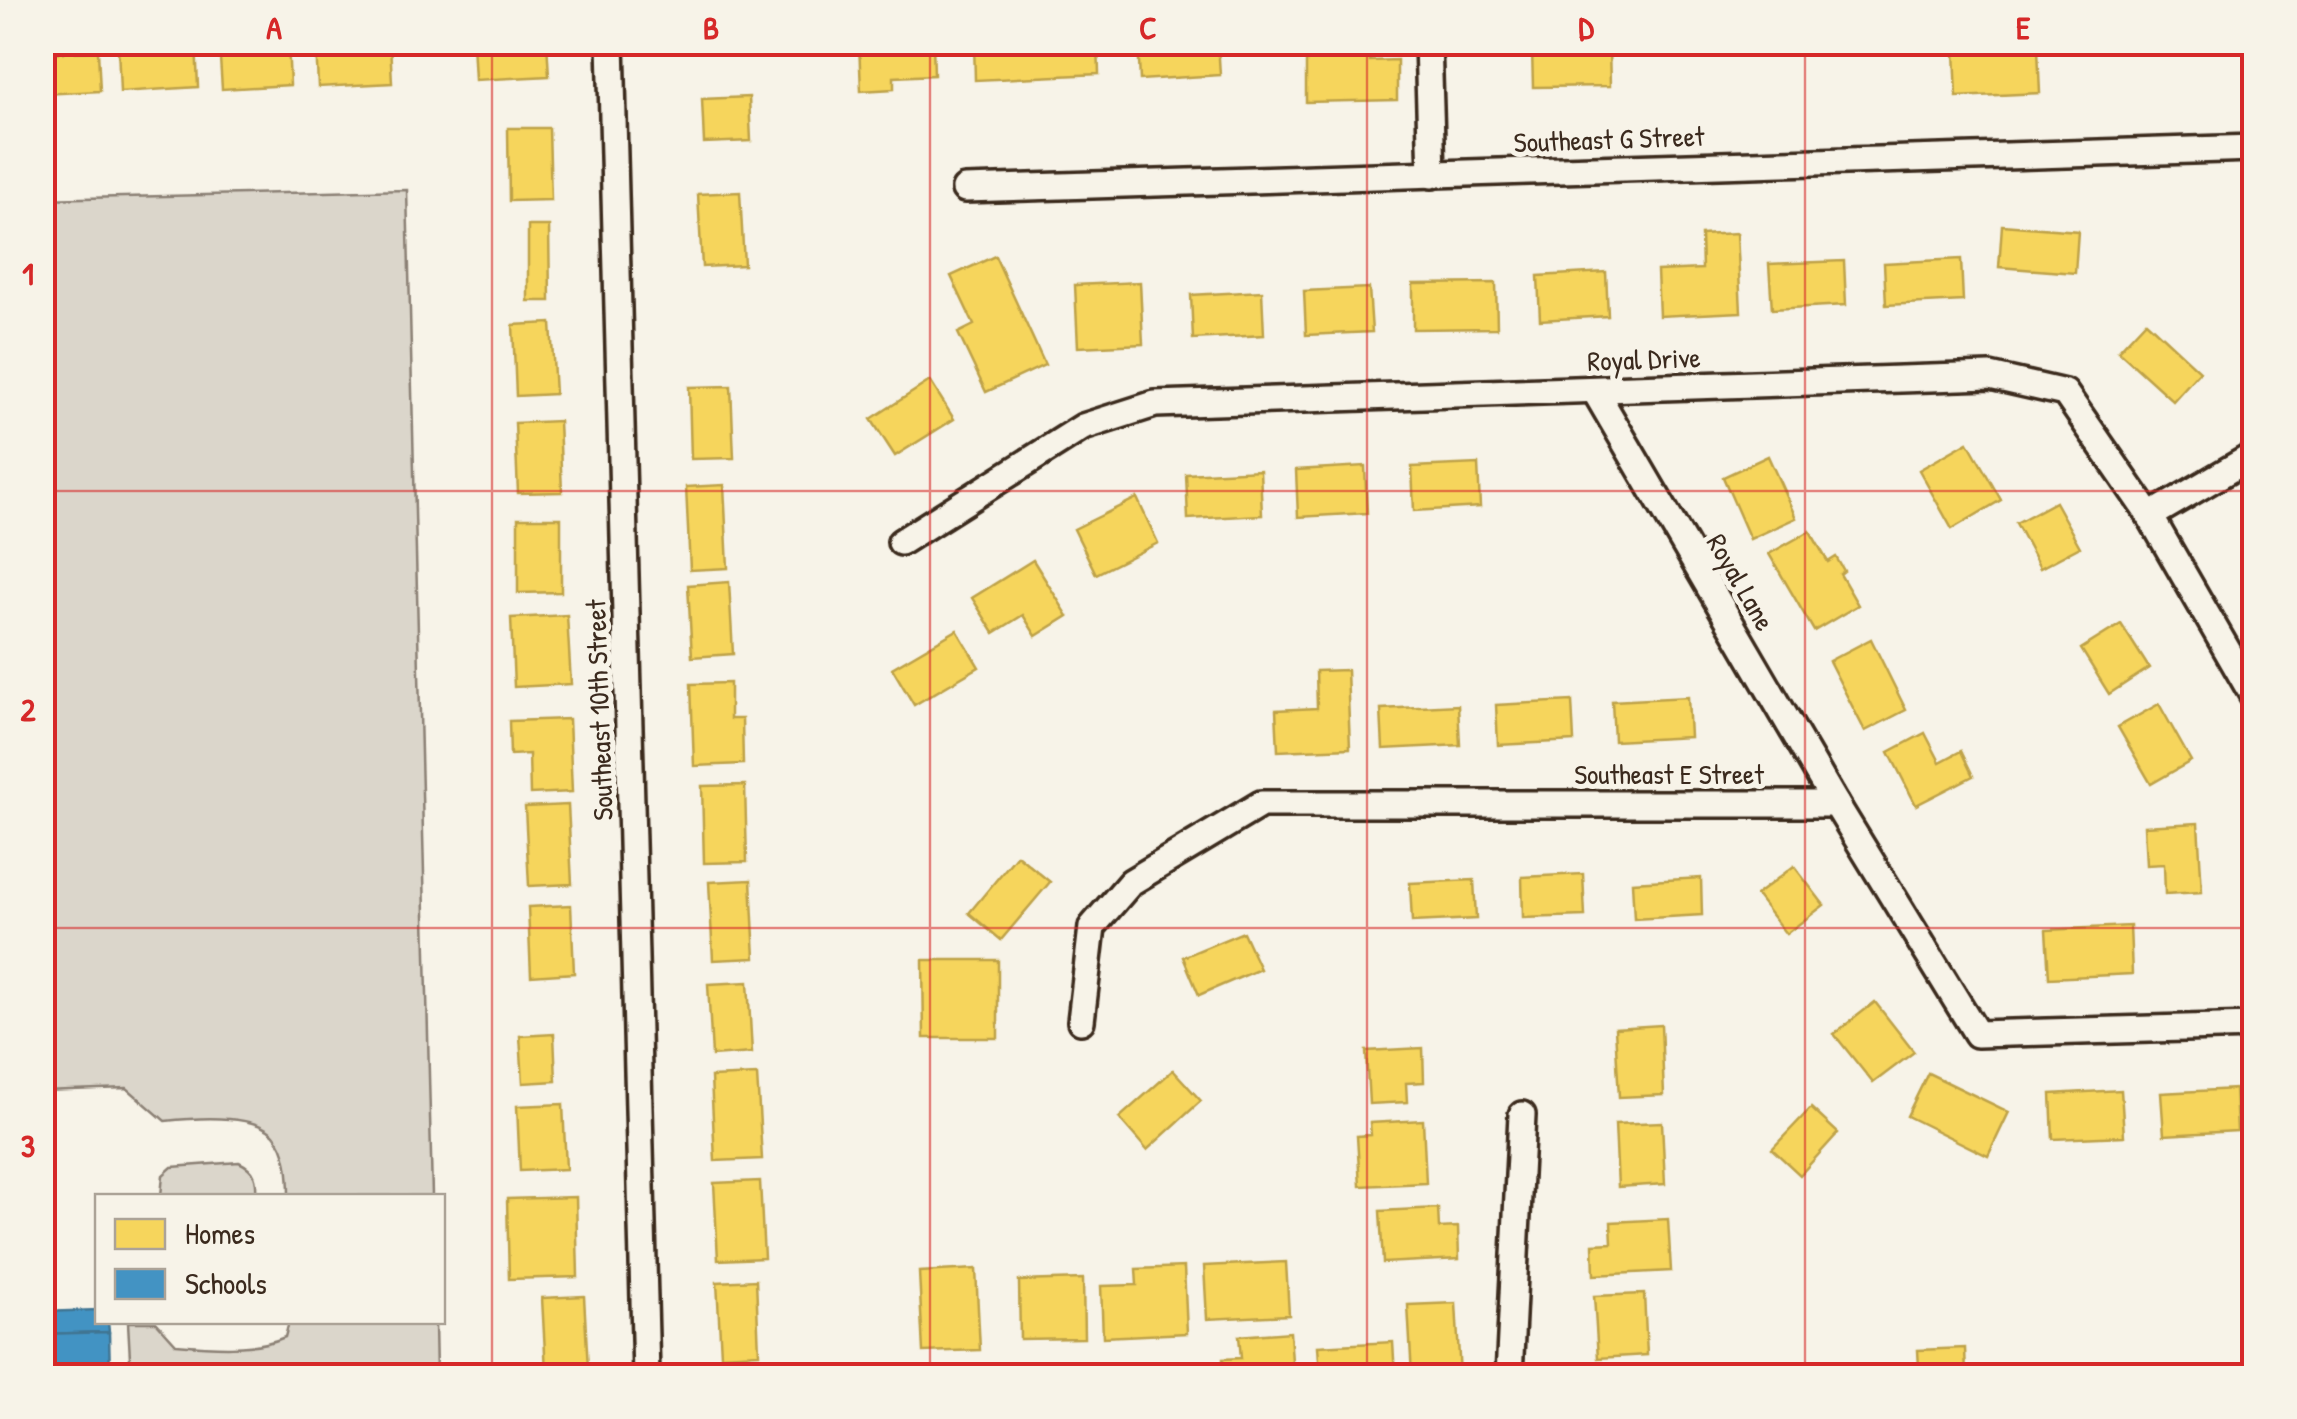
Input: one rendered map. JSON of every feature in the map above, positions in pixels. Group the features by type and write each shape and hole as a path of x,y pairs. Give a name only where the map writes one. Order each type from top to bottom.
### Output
{"street":[{"name":"Southeast 10th Street","path":"610,42 646,1376"},
{"path":"1428,42 1432,175"},
{"name":"Southeast G Street","path":"966,189 2254,148"},
{"name":"Royal Drive","path":"902,542 1083,427 1154,404 1990,376 2065,393 2150,516 2254,697"},
{"name":"Royal Lane","path":"1595,391 1836,804"},
{"path":"2150,516 2254,455"},
{"name":"Southeast E Street","path":"1081,1021 1092,927 1131,882 1261,804 1836,804"},
{"path":"1836,804 1977,1034 2254,1026"},
{"path":"1508,1376 1522,1116"}],"shaded area":[{"path":"407,190 432,1194 289,1194 285,1156 274,1135 265,1128 238,1120 165,1121 127,1088 43,1091 43,199"},
{"path":"239,1162 254,1176 256,1194 161,1194 163,1175 172,1167"},
{"path":"128,1324 158,1324 176,1344 231,1347 285,1337 288,1324 435,1324 436,1376 131,1376"}],"building: Homes":[{"path":"196,42 198,87 120,92 118,46"},
{"path":"288,42 290,85 222,89 219,43"},
{"path":"316,42 390,42 392,83 318,87"},
{"path":"473,42 547,42 549,76 475,80"},
{"path":"859,42 933,42 934,75 894,77 894,89 861,91"},
{"path":"974,42 1098,42 1099,74 975,80"},
{"path":"1138,42 1218,42 1220,75 1140,80"},
{"path":"1335,42 1370,42 1370,61 1397,60 1397,100 1306,102 1306,58 1336,58"},
{"path":"1570,42 1592,42 1592,49 1609,48 1610,86 1533,87 1532,49 1570,48"},
{"path":"2038,48 2040,93 1957,97 1955,51"},
{"path":"98,51 100,91 42,94 42,53"},
{"path":"749,97 751,141 704,143 702,99"},
{"path":"508,128 549,128 551,200 509,201"},
{"path":"740,192 744,265 702,267 698,194"},
{"path":"2002,225 2078,231 2075,273 1999,267"},
{"path":"528,226 549,226 550,301 528,301"},
{"path":"1737,233 1741,312 1659,316 1657,271 1702,269 1701,235"},
{"path":"995,256 1045,365 986,392 958,333 974,325 951,276"},
{"path":"1961,259 1963,301 1886,305 1884,263"},
{"path":"1844,261 1846,305 1772,309 1769,264"},
{"path":"1606,272 1608,316 1540,320 1538,276"},
{"path":"1140,282 1143,344 1078,347 1075,285"},
{"path":"1496,283 1497,328 1413,329 1413,284"},
{"path":"1369,288 1372,332 1306,335 1304,291"},
{"path":"1262,291 1264,335 1193,339 1191,295"},
{"path":"2146,321 2200,371 2173,401 2118,351"},
{"path":"551,323 555,394 516,396 513,325"},
{"path":"930,381 954,419 895,456 871,419"},
{"path":"731,386 734,458 691,459 689,387"},
{"path":"559,421 562,492 518,493 515,423"},
{"path":"1968,442 2001,500 1952,529 1919,470"},
{"path":"1768,456 1796,518 1750,539 1723,477"},
{"path":"1478,464 1480,507 1414,511 1412,467"},
{"path":"1365,466 1367,513 1298,517 1296,470"},
{"path":"1260,470 1262,515 1188,519 1186,474"},
{"path":"724,485 728,568 690,570 686,487"},
{"path":"1137,498 1158,543 1096,574 1074,529"},
{"path":"2055,502 2080,547 2040,568 2016,523"},
{"path":"518,518 561,518 561,592 518,593"},
{"path":"1810,531 1828,562 1836,557 1844,571 1840,574 1858,605 1814,631 1769,554"},
{"path":"1033,560 1068,616 1036,636 1023,615 994,633 972,598"},
{"path":"729,582 733,654 692,657 688,585"},
{"path":"567,615 571,684 514,687 511,618"},
{"path":"2121,624 2149,668 2109,694 2081,649"},
{"path":"957,630 979,667 914,705 892,668"},
{"path":"1871,639 1906,710 1865,731 1829,661"},
{"path":"1347,670 1350,748 1278,751 1276,710 1317,708 1316,671"},
{"path":"730,683 730,719 742,719 743,764 694,766 691,684"},
{"path":"1688,697 1690,737 1614,741 1612,701"},
{"path":"1572,701 1574,741 1498,745 1496,705"},
{"path":"2159,704 2191,761 2151,784 2118,727"},
{"path":"1458,705 1460,745 1383,749 1381,709"},
{"path":"569,719 572,792 530,794 529,754 510,755 509,721"},
{"path":"1925,733 1940,762 1961,751 1973,776 1916,805 1889,752"},
{"path":"745,785 747,862 704,863 702,786"},
{"path":"568,805 572,884 529,886 525,807"},
{"path":"2198,823 2202,892 2165,894 2164,864 2146,865 2144,826"},
{"path":"1017,855 1050,882 1001,940 969,913"},
{"path":"1794,866 1824,905 1786,934 1756,895"},
{"path":"1583,874 1585,916 1523,918 1522,877"},
{"path":"1701,878 1702,915 1634,919 1632,882"},
{"path":"751,880 755,958 713,960 709,882"},
{"path":"1474,880 1476,919 1412,922 1410,883"},
{"path":"571,905 574,973 531,976 528,907"},
{"path":"2130,926 2132,974 2049,978 2046,930"},
{"path":"1243,932 1260,969 1199,995 1183,957"},
{"path":"923,960 998,960 998,1038 924,1038"},
{"path":"748,982 752,1053 712,1056 708,984"},
{"path":"1875,1002 1914,1052 1873,1083 1834,1034"},
{"path":"1661,1025 1664,1095 1619,1097 1615,1028"},
{"path":"554,1034 556,1081 523,1083 520,1036"},
{"path":"1423,1048 1424,1082 1406,1083 1407,1102 1369,1104 1366,1051"},
{"path":"1173,1070 1201,1101 1147,1150 1119,1118"},
{"path":"1928,1073 2009,1112 1988,1156 1907,1116"},
{"path":"757,1075 762,1159 715,1161 711,1077"},
{"path":"2235,1089 2237,1131 2164,1135 2161,1093"},
{"path":"2121,1090 2124,1136 2053,1139 2051,1094"},
{"path":"563,1104 566,1169 520,1171 517,1106"},
{"path":"1811,1108 1838,1133 1800,1175 1772,1149"},
{"path":"1423,1120 1426,1183 1360,1186 1357,1136 1371,1135 1370,1123"},
{"path":"1662,1122 1665,1184 1618,1187 1615,1124"},
{"path":"760,1181 764,1258 718,1260 714,1183"},
{"path":"576,1197 578,1277 509,1279 507,1199"},
{"path":"1438,1208 1439,1228 1458,1227 1459,1259 1383,1263 1380,1211"},
{"path":"1668,1219 1671,1271 1594,1275 1593,1244 1612,1243 1611,1222"},
{"path":"1286,1262 1289,1315 1207,1319 1204,1266"},
{"path":"1184,1267 1187,1333 1103,1337 1101,1286 1137,1285 1136,1269"},
{"path":"976,1269 980,1350 923,1352 919,1272"},
{"path":"1083,1279 1084,1338 1020,1339 1019,1281"},
{"path":"756,1280 759,1353 721,1355 717,1282"},
{"path":"1644,1294 1647,1355 1598,1358 1594,1296"},
{"path":"584,1296 588,1369 546,1371 542,1298"},
{"path":"1456,1303 1460,1376 1412,1376 1408,1305"},
{"path":"1290,1332 1293,1376 1224,1376 1223,1359 1241,1358 1239,1336"},
{"path":"1393,1342 1395,1376 1320,1376 1318,1346"},
{"path":"1965,1348 1966,1376 1879,1376 1879,1369 1919,1367 1918,1350"},
{"path":"1823,1362 1824,1376 1740,1376 1739,1366"},
{"path":"2199,1368 2200,1376 2112,1376 2112,1372"},
{"path":"978,1371 978,1376 927,1376 927,1372"},
{"path":"2083,1371 2083,1376 1994,1376 1994,1375"}],"building: Schools":[{"path":"95,1310 95,1324 108,1324 109,1332 42,1334 42,1312"},
{"path":"109,1332 110,1376 42,1376 42,1334"}]}
